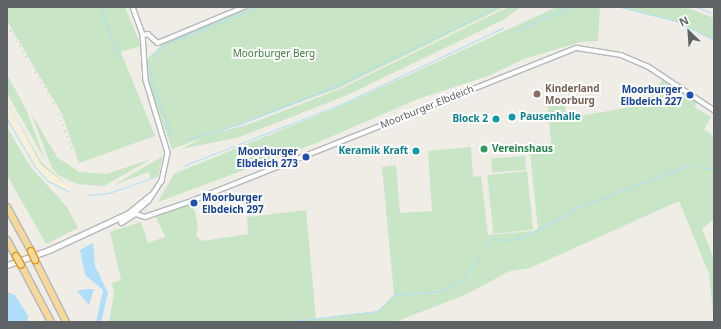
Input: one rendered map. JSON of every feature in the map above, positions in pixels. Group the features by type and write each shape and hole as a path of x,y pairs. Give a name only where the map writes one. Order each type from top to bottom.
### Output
{"highway":[{"path":"7,207 31,251 66,322"},
{"path":"7,240 51,322"}],"street":[{"path":"133,7 143,35 146,76 168,153 164,177 154,193 135,213"},
{"path":"143,35 148,34 158,43 244,7"},
{"name":"Moorburger Elbdeich","path":"7,265 95,230 129,213 135,213 145,217 192,201 441,99 577,48 621,55 649,67 714,110"},
{"path":"129,213 154,193"},
{"name":"Moorburger Elbdeich","path":"95,230 115,225 135,213"}],"green space":[{"path":"7,7 125,7 141,46 121,52 155,136 79,163 62,114 7,21"},
{"name":"Moorburger Berg","path":"251,7 504,7 339,88 172,149 146,76 148,58 167,40"},
{"path":"508,7 521,7 505,19 345,96 240,137 181,149 210,134 247,125 340,89"},
{"path":"557,7 600,7 598,41 580,42 524,59 488,76 418,99 314,144 158,202 174,174 352,101"},
{"path":"620,7 685,7 714,18 714,40 676,21"},
{"path":"7,75 26,109 45,160 7,93"},
{"path":"663,79 698,102 694,107 711,117 704,130 714,136 714,219 702,229 714,258 714,322 709,274 679,201 530,268 510,271 467,294 395,322 109,322 114,294 112,283 121,280 110,232 141,222 148,243 165,237 156,217 193,203 198,226 196,235 202,241 248,234 247,217 306,210 316,319 378,311 394,295 382,167 396,165 400,213 432,211 428,151 471,147 473,177 481,176 488,235 532,231 538,229 530,153 552,150 547,100 564,98 567,118 644,105"},
{"path":"7,100 41,162 71,188 41,165"},
{"path":"31,113 57,157 79,172 107,174 151,159 104,186 77,184 58,175 51,166"},
{"path":"7,127 29,165 67,207 78,228 46,244 7,175"},
{"path":"163,156 158,177 151,179 148,172 114,185"},
{"path":"525,156 526,170 492,172 491,158"},
{"path":"527,171 533,230 493,234 487,175"}],"sand":[{"path":"7,106 41,165 71,188 69,191 49,181 37,168 7,115"}],"water":[{"path":"93,243 95,266 108,293 101,322 96,322 103,290 85,275 80,250"},
{"path":"87,289 94,289 89,305 77,291"},
{"path":"7,292 15,295 28,316 27,322 7,322"}],"waterway":[{"path":"100,7 120,59"},
{"path":"152,55 170,42 259,7"},
{"path":"185,140 240,124 338,85 497,7"},
{"path":"515,31 570,7"},
{"path":"620,7 676,21 714,40"},
{"path":"697,7 714,14"},
{"path":"183,166 344,103 503,28"},
{"path":"150,66 152,82 171,135"},
{"path":"7,119 35,167 48,181 68,191"},
{"path":"485,249 492,239 513,240 534,232 576,208 689,165"},
{"path":"697,167 714,169"},
{"path":"89,195 109,193 152,178"},
{"path":"284,322 378,311 394,295 440,291 461,280 479,256"},
{"path":"111,315 114,322"}],"railway":[{"path":"7,25 51,97 74,152"}],"place":[{"name":"Kinderland Moorburg","path":"537,94"},
{"name":"Moorburger Elbdeich 227","path":"690,95"},
{"name":"Pausenhalle","path":"512,117"},
{"name":"Block 2","path":"496,119"},
{"name":"Vereinshaus","path":"484,149"},
{"name":"Keramik Kraft","path":"416,151"},
{"name":"Moorburger Elbdeich 273","path":"306,157"},
{"name":"Moorburger Elbdeich 297","path":"194,203"}]}
